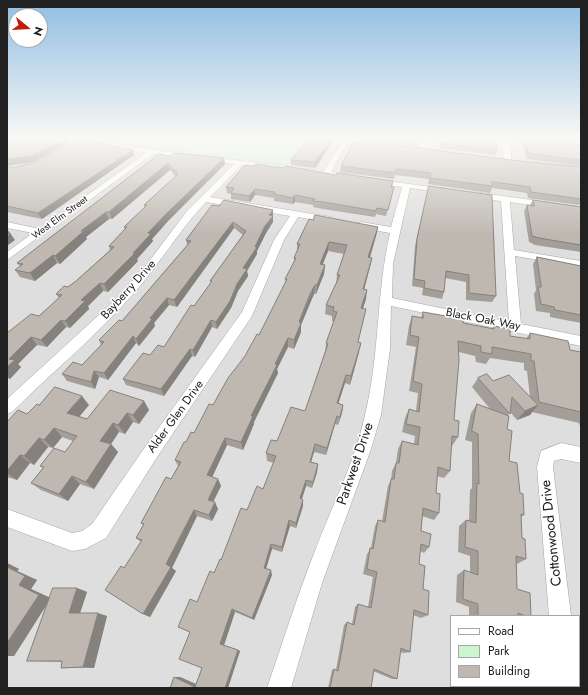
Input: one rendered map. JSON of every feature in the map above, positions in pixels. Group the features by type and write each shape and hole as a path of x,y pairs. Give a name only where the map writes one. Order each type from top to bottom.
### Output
{"street":[{"name":"West Elm Street","path":"7,257 126,170"},
{"name":"Bayberry Drive","path":"7,408 100,323 132,290 184,221 233,170"},
{"path":"300,170 452,192"},
{"path":"326,174 328,170"},
{"name":"Parkwest Drive","path":"279,688 312,583 363,449 369,429 383,349 388,264 407,185"},
{"path":"467,194 581,210"},
{"path":"205,199 395,231"},
{"path":"505,200 515,326"},
{"name":"Alder Glen Drive","path":"7,518 44,533 72,542 85,540 99,531 151,452 248,313 279,240 296,214"},
{"path":"7,225 41,232"},
{"path":"509,252 581,264"},
{"name":"Black Oak Way","path":"385,301 515,326 581,341"},
{"name":"Cottonwood Drive","path":"560,615 545,467 547,456 561,451 581,455"}],"shaded area":[{"path":"7,170 581,170 581,688 7,688"}],"building":[{"path":"7,170 102,170 38,213 7,206"},
{"path":"138,170 159,170 109,212 106,212 81,231 84,231 55,256 53,255 30,273 15,270 23,264 17,263"},
{"path":"175,170 211,170 148,233 151,234 133,253 135,253 104,284 100,283 81,300 85,301 65,321 61,320 41,340 31,337 9,359 15,360 7,367 7,333 31,314 39,316 62,295 56,294 64,286 68,287 76,281 114,247 109,246 127,227 124,227 147,205 144,205 178,174"},
{"path":"240,170 311,170 336,175 337,173 393,181 391,187 394,187 388,210 377,208 376,211 313,201 315,199 295,195 293,198 274,194 275,192 255,189 249,196 231,193 234,188 226,187"},
{"path":"375,170 396,170 395,173"},
{"path":"409,170 581,170 581,199 531,192 530,187 494,182 492,182 492,186 430,178 431,173"},
{"path":"429,186 492,195 496,296 469,293 469,275 446,271 444,292 424,288 425,281 414,279 417,239"},
{"path":"224,200 273,210 269,215 273,216 265,226 255,247 257,247 243,268 247,269 237,284 230,301 216,322 211,320 193,350 190,349 161,389 123,379 143,353 150,355 158,345 164,347 191,305 194,306 212,281 210,281 246,231 233,222 174,300 167,298 150,318 152,319 136,339 133,336 104,373 94,371 91,382 62,374 73,362 82,365 104,342 99,340 119,320 122,321 191,241 186,240 212,205 219,206"},
{"path":"533,200 581,207 581,245 532,236 527,205 534,206"},
{"path":"315,215 378,227 368,257 372,258 363,289 367,290 361,308 366,309 358,342 361,343 351,376 346,375 337,403 343,405 340,417 337,416 327,448 315,444 310,462 318,464 313,482 306,480 300,498 303,500 296,523 289,520 282,547 271,544 264,568 271,570 252,618 232,609 220,644 238,650 225,688 170,688 174,677 195,687 202,668 179,659 190,632 178,627 190,599 197,602 210,571 214,573 220,559 221,560 241,508 247,510 257,486 263,489 276,456 266,453 271,440 277,441 291,407 305,411 328,344 326,343 337,312 333,311 334,307 326,305 340,275 337,275 347,245 329,242 320,264 325,265 317,285 315,285 310,294 294,340 288,338 275,364 277,365 251,416 253,416 241,442 225,438 207,475 218,479 208,500 215,502 209,515 194,510 166,564 171,567 143,614 105,590 121,566 124,568 142,540 136,538 144,524 141,523 166,477 171,479 181,462 175,460 184,442 186,442 191,432 194,433 209,404 213,405 228,378 245,356 257,334 259,335 296,258 294,258 300,244 297,244 309,219 313,220"},
{"path":"537,257 581,266 581,315 555,310 554,307 541,304 538,287 541,287"},
{"path":"423,312 463,319 463,323 494,329 494,326 510,329 510,336 530,339 530,333 568,341 570,350 581,352 581,412 539,402 534,361 531,361 531,354 492,347 492,354 481,352 481,346 458,341 459,360 454,420 459,421 458,437 452,436 450,471 438,467 436,493 440,494 439,513 423,508 421,531 431,534 429,547 421,544 419,564 425,566 423,589 429,591 428,615 414,610 410,652 401,648 397,679 374,669 371,688 330,688 334,669 338,671 347,622 354,625 358,604 371,608 377,572 367,569 370,548 373,549 378,520 385,522 391,479 394,479 396,463 399,463 402,441 418,445 420,427 406,424 409,409 419,412 422,384 413,381 419,337 410,335 412,316 423,318"},
{"path":"487,374 493,381 509,375 538,405 525,411 512,397 510,414 478,378"},
{"path":"55,387 82,396 67,413 87,419 110,390 144,401 133,415 127,413 118,425 113,423 100,441 111,444 86,482 72,476 59,494 31,483 44,467 40,466 54,448 65,452 77,436 54,428 44,440 39,438 24,456 20,455 7,471 7,422 18,410 27,414 37,404 39,405"},
{"path":"477,404 509,416 507,429 512,431 509,461 517,463 520,493 523,494 524,515 521,514 522,538 525,539 526,559 516,556 517,589 530,593 531,615 518,613 518,615 478,615 478,604 463,599 464,570 478,575 478,551 465,547 466,520 476,523 477,483 479,484 478,434 472,431"},
{"path":"7,567 25,576 19,585 39,595 7,643"},
{"path":"53,588 77,588 69,613 98,613 83,667 61,668 62,661 27,661"},
{"path":"482,687 509,687 509,688"}]}
